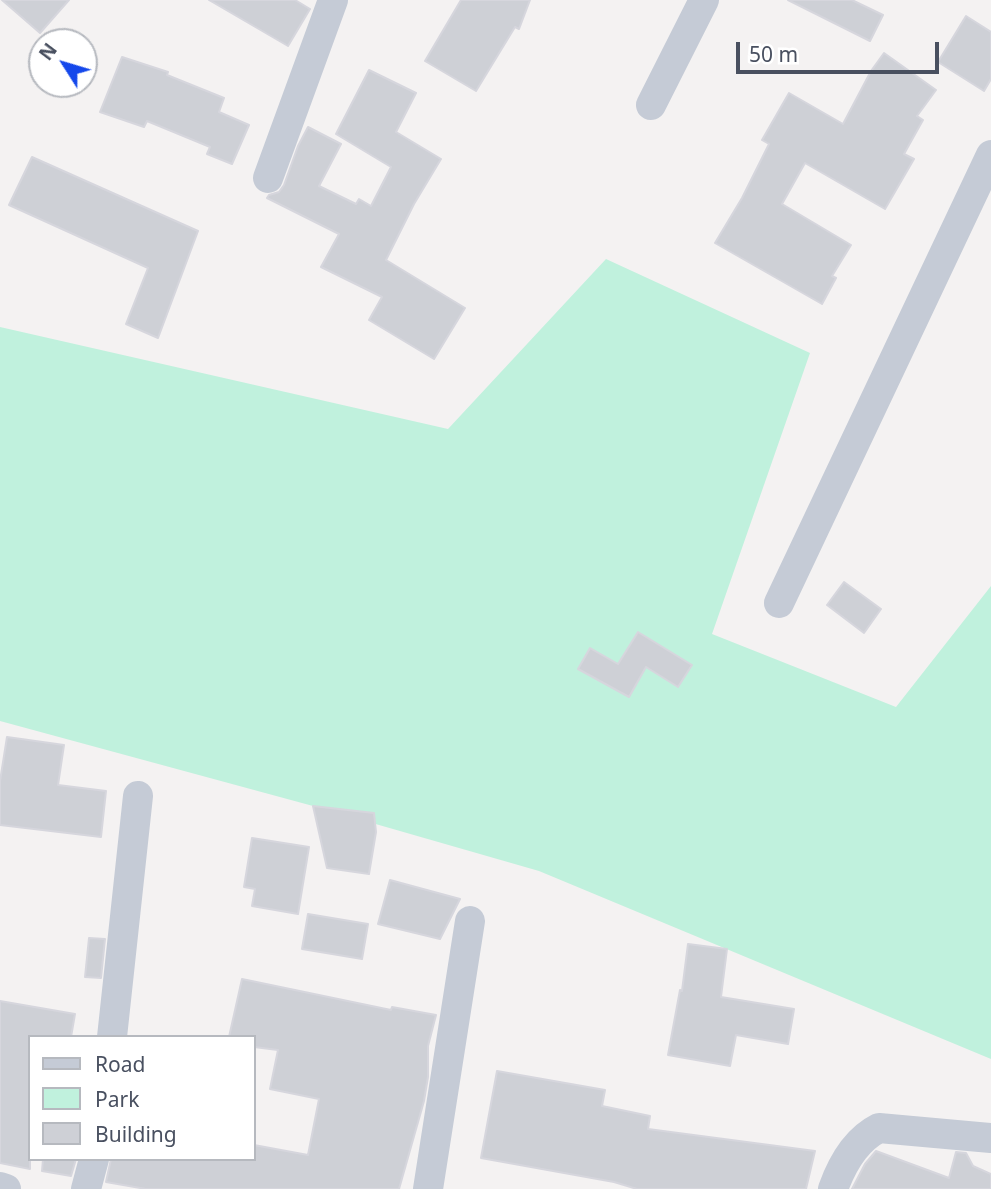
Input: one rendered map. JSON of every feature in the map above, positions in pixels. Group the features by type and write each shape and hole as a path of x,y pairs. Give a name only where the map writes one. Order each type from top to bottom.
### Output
{"street":[{"path":"268,178 333,0"},
{"path":"651,105 704,0"},
{"path":"779,603 991,155"},
{"path":"112,1035 138,796"},
{"path":"428,1189 470,921"},
{"path":"834,1189 849,1155 870,1132 879,1128 991,1138"},
{"path":"86,1189 93,1161"},
{"path":"0,1187 6,1189"}],"green space":[{"path":"606,259 810,353 712,634 896,707 991,586 991,1059 539,871 0,721 0,327 448,429"}],"building":[{"path":"2,0 69,0 44,28 34,28"},
{"path":"209,0 295,0 310,9 288,46"},
{"path":"461,0 530,0 519,29 515,27 476,91 425,61"},
{"path":"788,0 852,0 883,15 870,41"},
{"path":"966,16 991,32 991,79 984,91 938,62"},
{"path":"884,53 936,90 917,116 923,120 904,154 914,159 885,209 805,163 782,204 851,245 832,276 836,278 822,304 715,243 742,198 769,144 762,140 789,93 843,124 871,71"},
{"path":"122,57 168,72 167,75 224,98 219,112 249,125 232,164 207,154 210,147 147,121 144,127 100,112"},
{"path":"369,70 416,93 396,132 441,159 414,204 386,260 465,308 434,359 369,320 382,297 321,267 339,234 267,198 279,192 284,185 308,127 341,144 319,186 356,204 359,199 371,206 391,167 336,134"},
{"path":"32,157 198,231 158,338 126,324 148,268 9,205"},
{"path":"844,582 881,609 864,633 827,605"},
{"path":"638,632 692,665 678,687 646,667 629,697 578,669 590,648 618,664"},
{"path":"7,737 64,745 58,785 106,791 101,837 0,825 0,781"},
{"path":"313,806 374,813 376,832 369,874 327,868"},
{"path":"252,838 309,847 298,914 252,906 255,889 244,887"},
{"path":"390,880 460,899 440,939 378,924"},
{"path":"308,914 368,924 362,959 302,949"},
{"path":"89,938 105,939 101,978 85,977"},
{"path":"688,944 727,949 721,997 794,1009 788,1044 736,1035 730,1066 668,1055 680,990 682,991"},
{"path":"242,979 391,1010 392,1007 436,1015 428,1046 428,1077 424,1101 399,1189 146,1189 106,1182 111,1161 256,1161 256,1145 308,1155 319,1099 270,1089 278,1050 256,1047 256,1035 229,1035"},
{"path":"0,1001 75,1014 71,1035 28,1035 30,1169 0,1163"},
{"path":"497,1071 605,1090 602,1106 650,1116 648,1129 815,1151 806,1189 637,1189 614,1182 481,1158"},
{"path":"876,1151 949,1178 956,1152 966,1153 973,1166 991,1174 991,1189 852,1189 865,1164"},
{"path":"43,1161 75,1161 71,1176 42,1171"}]}
